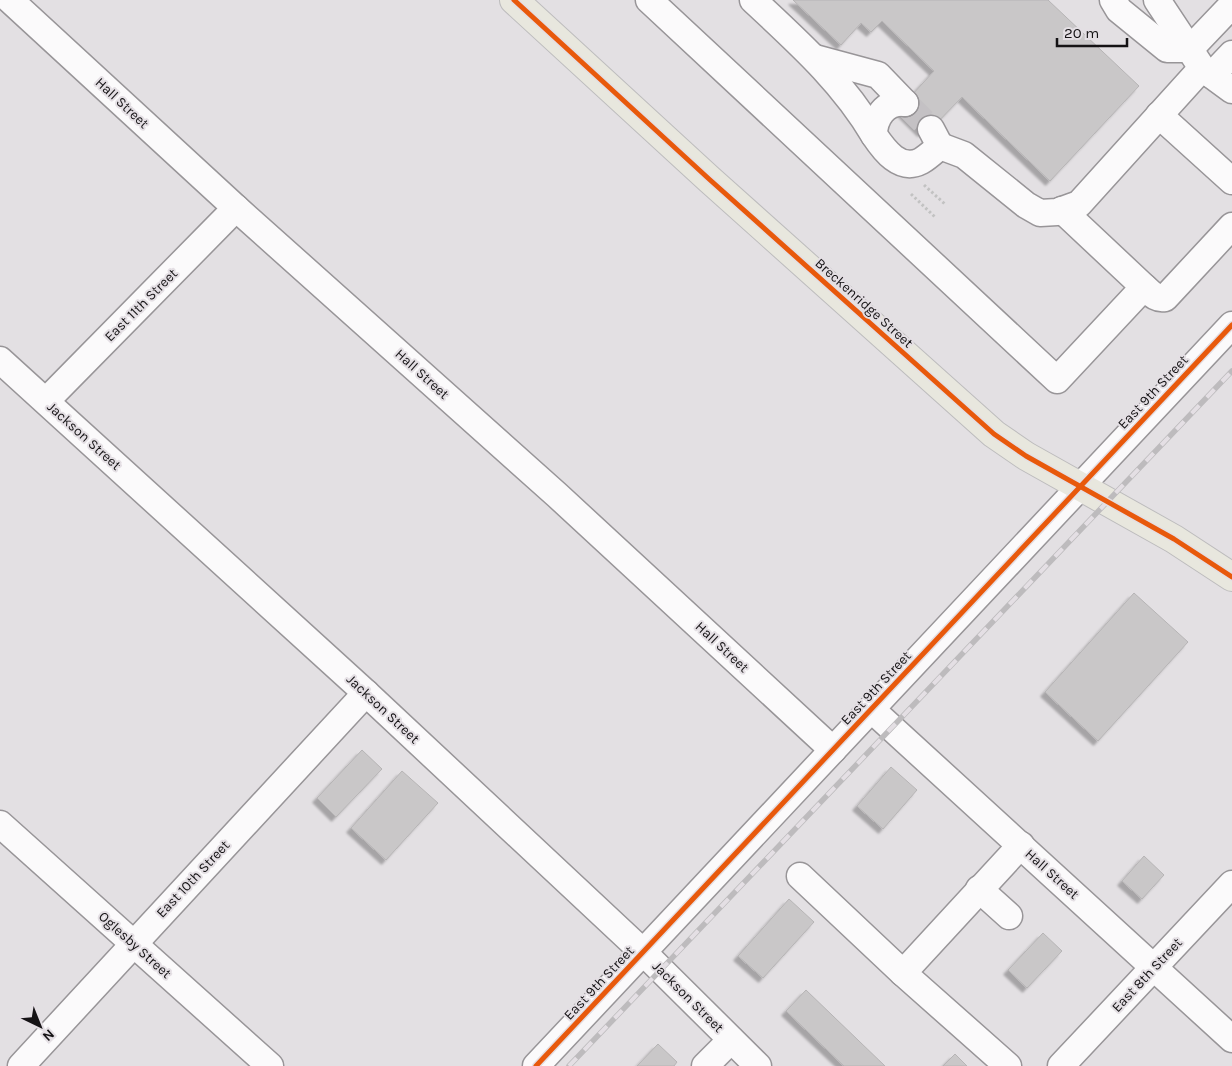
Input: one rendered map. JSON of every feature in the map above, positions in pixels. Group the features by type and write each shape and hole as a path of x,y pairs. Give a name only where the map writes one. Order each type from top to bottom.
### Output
{"main road":[{"name":"Breckenridge Street","path":"514,0 709,179 973,416 1026,456 1174,538 1232,577"}],"street":[{"name":"Hall Street","path":"10,0 236,208 557,495 833,750"},
{"path":"649,0 1057,380 1144,287"},
{"path":"753,0 815,58 860,112 890,156 902,163 911,164 920,161 936,138 964,155 1026,205 1040,213 1062,210 1078,204 1159,114 1232,54"},
{"path":"1113,0 1119,10 1167,49 1209,71"},
{"path":"1157,0 1209,71"},
{"path":"1209,71 1232,5"},
{"path":"815,58 878,75 905,103 900,102 885,108 878,116 874,126 874,135"},
{"path":"1159,114 1232,181"},
{"name":"East 11th Street","path":"46,401 236,208"},
{"path":"1062,210 1144,287 1160,299 1165,298 1232,226"},
{"name":"East 9th Street","path":"536,1066 1232,325"},
{"name":"Jackson Street","path":"0,360 366,693 643,952 758,1066"},
{"name":"East 10th Street","path":"21,1066 366,693"},
{"name":"Hall Street","path":"872,709 1232,1040"},
{"name":"Oglesby Street","path":"0,824 270,1066"},
{"path":"903,972 1021,845"},
{"path":"800,876 1008,1066"},
{"name":"East 8th Street","path":"1061,1066 1232,884"},
{"path":"979,889 1010,916"},
{"path":"705,1066 731,1040"}],"path":[{"path":"922,182 946,205"},
{"path":"911,194 935,216"}],"building":[{"path":"793,0 1048,0 1139,86 1050,181 962,97 931,129 922,132 899,109 934,71 882,21 871,32 861,23 841,45"},
{"path":"1134,593 1188,642 1098,741 1045,692"},
{"path":"362,750 382,769 336,817 317,798"},
{"path":"891,767 917,790 883,829 857,806"},
{"path":"402,771 438,803 386,860 351,828"},
{"path":"1144,856 1164,875 1142,899 1122,881"},
{"path":"789,899 814,922 763,978 738,956"},
{"path":"1043,933 1062,951 1027,988 1008,970"},
{"path":"806,990 885,1066 844,1066 786,1011"},
{"path":"658,1044 677,1062 674,1066 637,1066"},
{"path":"955,1054 967,1066 943,1066"}],"tunnel":[{"path":"905,103 931,129"}],"railway":[{"path":"569,1066 1232,371"}],"cycle path":[{"path":"514,0 709,179 994,434 1026,456 1174,539 1232,577"},
{"path":"536,1066 1232,325"}]}
